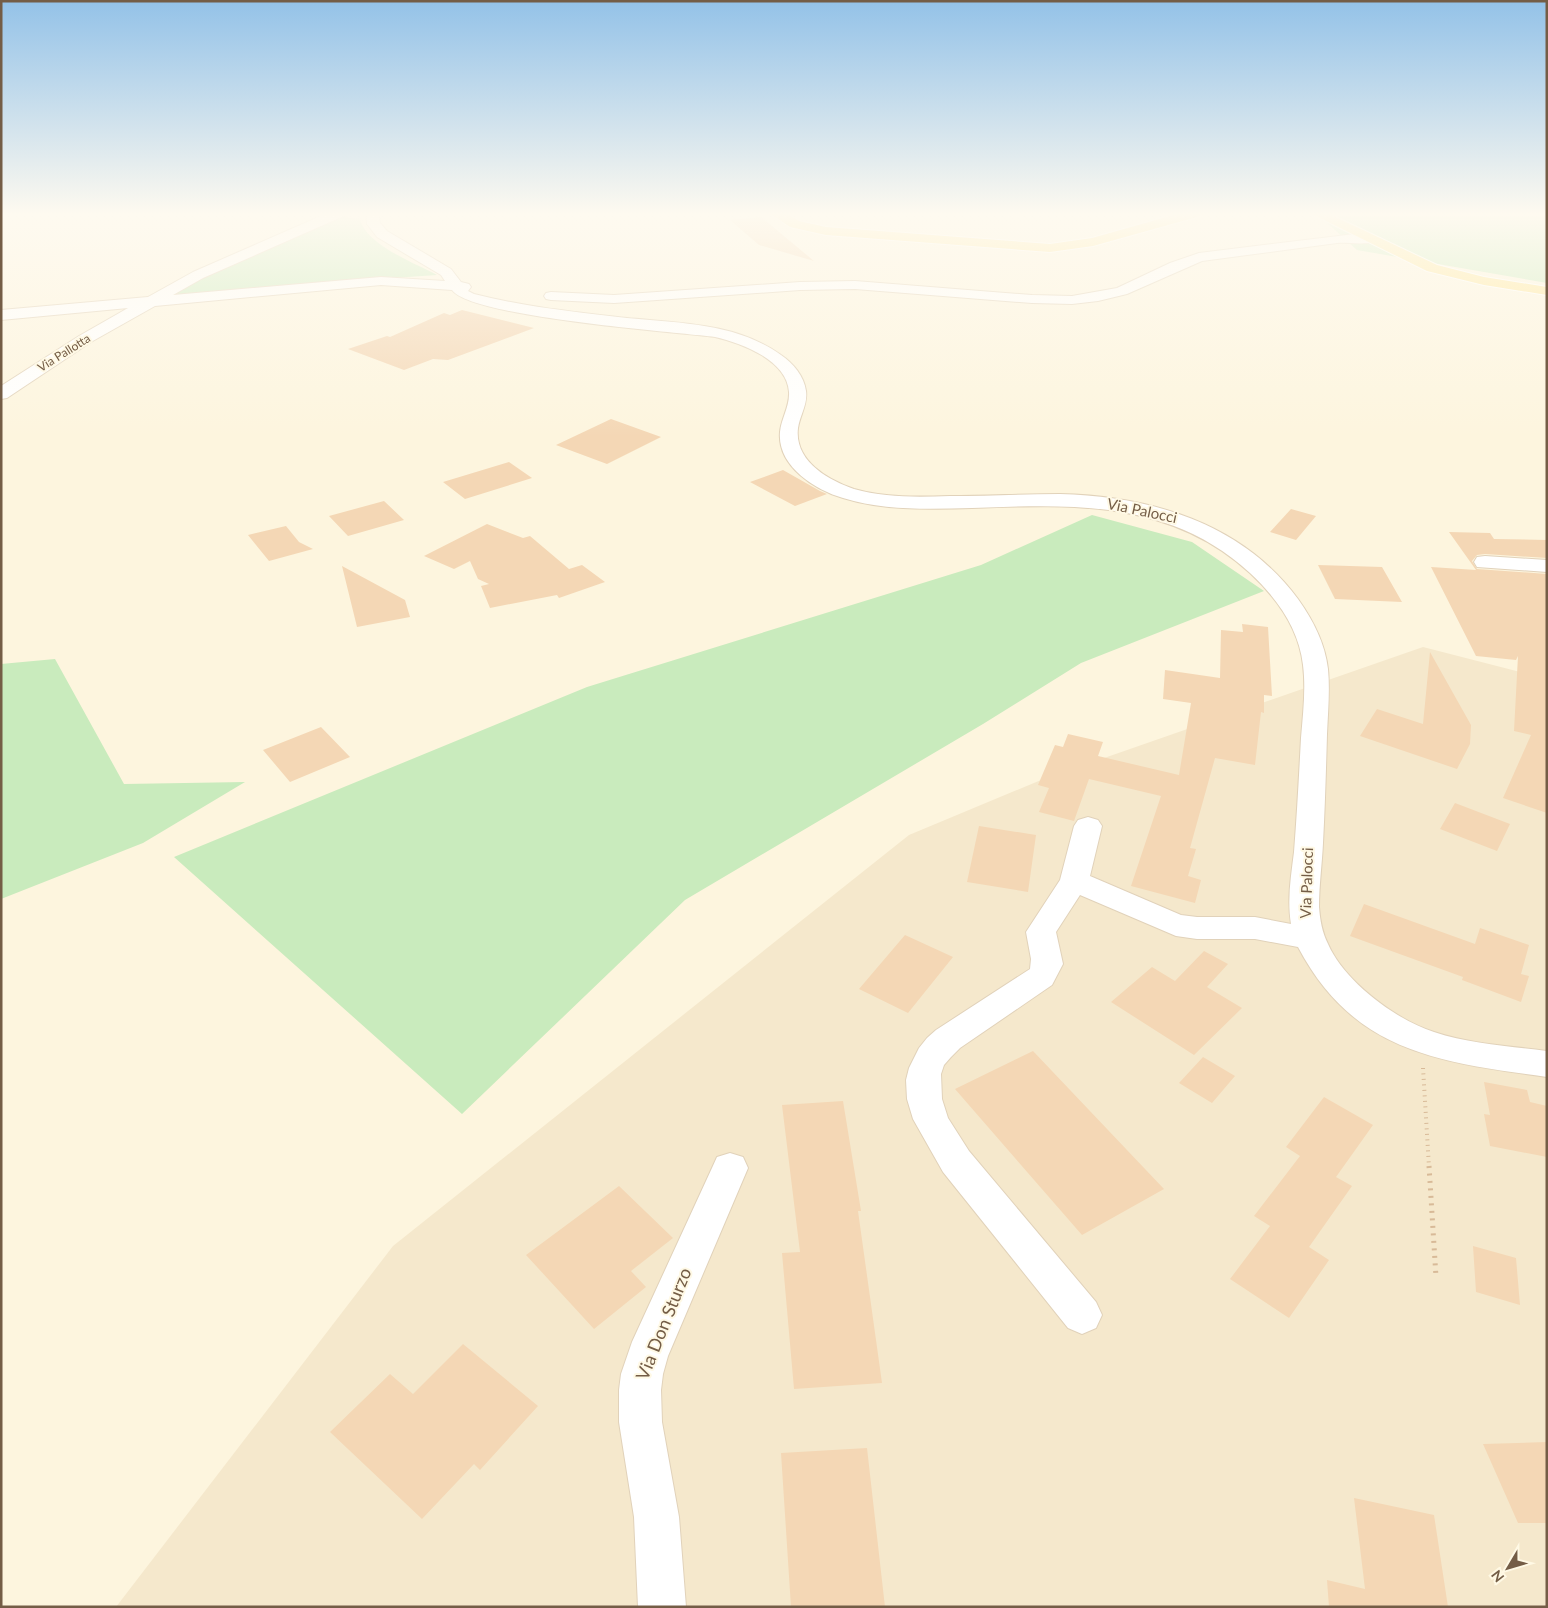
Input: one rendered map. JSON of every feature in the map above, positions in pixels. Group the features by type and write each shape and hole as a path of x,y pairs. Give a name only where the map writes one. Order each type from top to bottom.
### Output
{"main road":[{"path":"1526,287 1547,291"}],"street":[{"name":"Via Pallotta","path":"1,394 85,339 178,287"},
{"path":"1,315 309,287"},
{"name":"Via Palocci","path":"457,287 461,293 469,297 513,308 715,332 749,343 784,366 796,380 798,403 789,428 788,438 796,457 817,478 845,492 874,499 917,503 1050,500 1122,505 1151,510 1183,520 1214,535 1242,554 1270,579 1291,604 1304,628 1314,657 1316,682 1313,783 1304,911 1310,938 1328,970 1358,1002 1390,1025 1422,1041 1462,1051 1547,1064"},
{"path":"466,287 503,291"},
{"path":"540,295 614,299 785,287"},
{"path":"875,287 1032,299 1072,300 1098,297 1130,287"},
{"path":"1485,562 1547,566"},
{"path":"1082,1315 958,1165 934,1125 926,1101 923,1081 927,1063 936,1049 1037,980 1044,972 1047,957 1040,939 1041,932 1074,881 1088,826"},
{"path":"1074,881 1176,925 1197,928 1255,928 1310,938"},
{"name":"Via Don Sturzo","path":"662,1607 660,1551 652,1488 640,1430 639,1383 647,1356 730,1168"}],"path":[{"path":"1422,1041 1436,1277"}],"shaded area":[{"path":"1423,647 1528,674 1547,697 1547,1607 116,1607 393,1246 909,835 1041,780"}],"green space":[{"path":"185,287 267,287 178,295 177,293"},
{"path":"1092,515 1192,542 1264,591 1081,663 983,724 685,900 462,1114 174,857 587,687 981,565"},
{"path":"55,659 124,784 245,782 143,843 1,899 1,664"}],"building":[{"path":"462,310 534,328 448,360 433,359 404,370 348,349 387,336 390,337 444,313 450,315"},
{"path":"611,419 661,437 607,464 556,445"},
{"path":"509,462 532,478 465,499 443,482"},
{"path":"783,470 827,494 795,506 750,482"},
{"path":"384,501 404,520 348,536 329,516"},
{"path":"1291,509 1316,516 1296,540 1270,532"},
{"path":"487,524 523,538 530,536 569,569 582,565 605,582 559,598 557,595 490,608 481,586 489,584 478,579 470,561 454,569 424,556"},
{"path":"286,526 299,542 313,549 269,561 248,535"},
{"path":"1449,532 1490,533 1494,539 1547,540 1547,558 1485,554 1477,555 1472,561 1477,569 1547,574 1547,813 1503,798 1531,735 1514,731 1518,656 1516,660 1476,656 1431,567 1476,570"},
{"path":"1318,565 1382,567 1402,602 1335,599"},
{"path":"342,566 405,600 410,617 357,627"},
{"path":"1242,624 1268,627 1272,696 1264,695 1264,713 1261,712 1255,765 1215,758 1190,848 1196,849 1188,876 1201,880 1195,903 1131,886 1161,796 1089,779 1074,821 1039,812 1049,788 1038,785 1055,745 1063,747 1068,734 1103,742 1098,756 1179,775 1191,703 1163,699 1165,670 1220,678 1221,630 1243,632"},
{"path":"1430,652 1471,725 1470,744 1457,769 1360,736 1377,709 1423,724"},
{"path":"321,727 350,757 290,782 263,750"},
{"path":"1455,803 1510,824 1497,851 1440,829"},
{"path":"979,826 1036,835 1028,892 967,882"},
{"path":"1364,904 1475,944 1480,928 1529,945 1521,974 1529,976 1521,1002 1462,980 1463,977 1350,936"},
{"path":"905,935 953,957 908,1013 859,989"},
{"path":"1204,951 1228,964 1207,987 1242,1008 1194,1055 1111,1002 1152,967 1175,981"},
{"path":"1033,1051 1164,1189 1082,1235 955,1089"},
{"path":"1203,1057 1235,1076 1212,1103 1179,1083"},
{"path":"1484,1082 1527,1090 1530,1102 1547,1106 1547,1157 1490,1146 1484,1114 1490,1115"},
{"path":"1324,1097 1373,1125 1336,1177 1352,1186 1309,1247 1329,1260 1289,1318 1230,1279 1270,1226 1254,1216 1300,1156 1286,1147"},
{"path":"843,1101 861,1211 858,1211 882,1383 794,1389 782,1253 800,1252 782,1105"},
{"path":"619,1186 673,1238 631,1271 646,1287 594,1329 526,1255"},
{"path":"1473,1246 1516,1258 1520,1305 1476,1292"},
{"path":"463,1344 538,1406 480,1470 474,1464 422,1519 330,1432 390,1374 413,1394"},
{"path":"1547,1442 1547,1523 1518,1523 1483,1444"},
{"path":"867,1448 885,1607 791,1607 781,1453"},
{"path":"1354,1498 1434,1515 1448,1607 1329,1607 1327,1580 1365,1589"}]}
